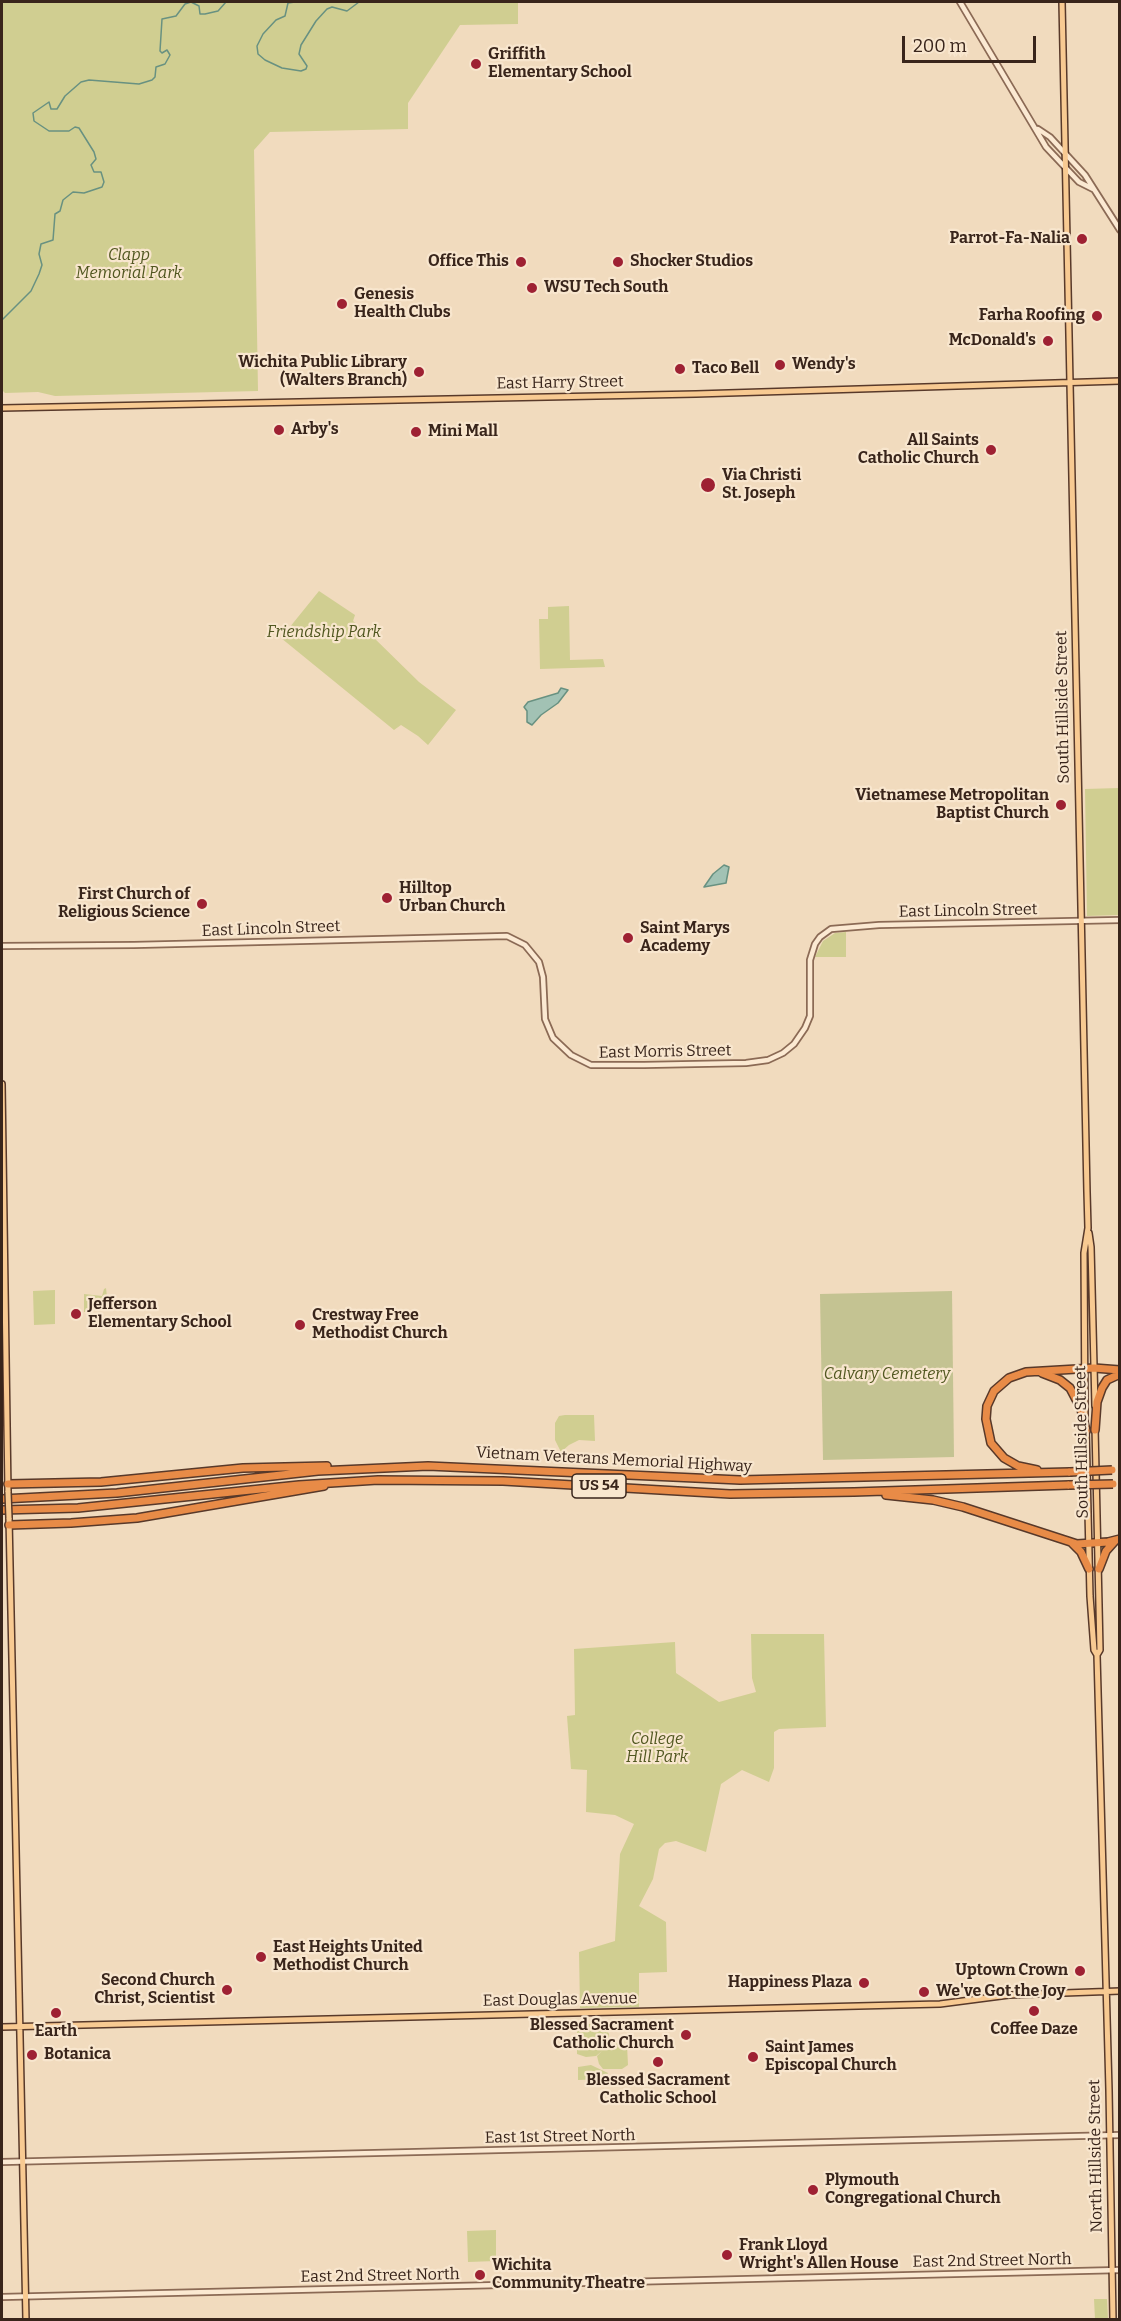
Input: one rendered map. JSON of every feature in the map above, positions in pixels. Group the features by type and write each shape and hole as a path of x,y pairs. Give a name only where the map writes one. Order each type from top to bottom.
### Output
{"highway":[{"path":"1045,1472 1018,1466 1004,1458 991,1443 986,1425 987,1406 1000,1385 1017,1374 1034,1371 1094,1368 1119,1372"},
{"path":"1034,1371 1053,1376 1070,1388 1081,1409 1086,1431"},
{"path":"1095,1430 1097,1402 1102,1388 1107,1380 1119,1372"},
{"path":"6,1487 101,1482 191,1472 273,1467 311,1466 350,1469"},
{"name":"Vietnam Veterans Memorial Highway","path":"2,1499 117,1493 350,1469 467,1466 740,1480 1117,1470"},
{"name":"Vietnam Veterans Memorial Highway","path":"2,1510 98,1506 344,1481 466,1480 730,1494 1116,1484"},
{"path":"6,1523 88,1522 146,1517 307,1490 344,1481"},
{"path":"854,1492 923,1499 953,1505 1070,1542 1108,1542 1118,1539"},
{"path":"1099,1569 1106,1551 1118,1539"},
{"path":"1070,1542 1081,1552 1089,1569"}],"main road":[{"name":"South Hillside Street","path":"1062,2 1088,1228 1091,1247 1099,1569 1100,1650 1097,1655"},
{"name":"East Harry Street","path":"2,408 693,394 1119,381"},
{"path":"2,1084 6,1523 21,2027 26,2319"},
{"name":"South Hillside Street","path":"1088,1228 1084,1253 1084,1368 1089,1569 1094,1650 1097,1655 1106,1992"},
{"name":"East Douglas Avenue","path":"2,2027 940,2004 1010,1995 1119,1991"},
{"name":"North Hillside Street","path":"1106,1992 1113,2319"}],"street":[{"path":"960,2 1046,147 1079,182 1093,189"},
{"path":"1035,128 1050,137 1086,175 1119,230"},
{"name":"East Lincoln Street","path":"794,1044 810,1016 810,960 815,944 831,929 849,926 1119,920"},
{"name":"East Lincoln Street","path":"2,946 134,945 487,935 514,939 525,945 534,955 542,970 545,1019 549,1027"},
{"name":"East Morris Street","path":"549,1027 554,1038 571,1055 591,1065 746,1063 768,1060 783,1053 794,1044"},
{"name":"East 1st Street North","path":"2,2162 1119,2135"},
{"name":"East 2nd Street North","path":"2,2297 1119,2270"}],"green space":[{"name":"Clapp Memorial Park","path":"2,2 518,2 518,24 460,25 408,103 408,129 270,132 254,150 258,391 55,396 38,392 5,393 2,390"},
{"name":"Friendship Park","path":"319,591 355,615 353,621 369,633 419,682 456,710 428,745 401,725 394,730 281,638"},
{"path":"569,606 570,660 603,659 605,667 540,669 539,619 548,619 548,607"},
{"path":"1119,788 1119,915 1087,916 1085,789"},
{"path":"846,932 846,957 815,957 823,941 835,933"},
{"path":"106,1288 108,1306 89,1306 89,1312 84,1312 84,1294 102,1296"},
{"path":"55,1290 55,1324 34,1325 33,1291"},
{"name":"Calvary Cemetery","path":"952,1291 954,1457 823,1460 820,1294"},
{"path":"594,1415 595,1441 579,1440 561,1452 555,1440 555,1423 559,1416"},
{"name":"College Hill Park","path":"751,1634 824,1634 826,1727 779,1729 774,1732 774,1768 769,1782 742,1770 721,1784 706,1852 676,1841 665,1843 659,1849 653,1879 639,1906 666,1922 667,1972 639,1973 639,2007 580,2008 579,1952 615,1941 620,1854 634,1824 615,1815 586,1812 587,1770 571,1769 567,1716 575,1715 574,1649 675,1642 676,1673 719,1702 756,1692 752,1678"},
{"path":"581,2024 604,2024 609,2034 608,2045 618,2041 627,2045 628,2065 622,2069 603,2069 597,2056 602,2051 596,2056 586,2057 577,2054 577,2028"},
{"path":"591,2065 608,2073 604,2079 578,2080 578,2067"},
{"path":"496,2230 496,2261 468,2262 467,2231"},
{"path":"1094,2299 1107,2299 1108,2319 1095,2319"}],"shaded area":[{"path":"561,688 568,690 558,703 541,715 532,725 527,722 527,711 524,707 528,702 558,693"},
{"path":"724,865 729,867 726,883 704,887 713,874"}],"waterway":[{"path":"2,320 31,291 42,265 39,254 41,244 53,240 55,214 60,211 63,200 73,192 84,193 102,187 104,182 101,172 94,172 91,165 96,159 94,152 79,128 75,127 69,131 49,131 34,121 33,113 49,102 51,109 57,109 65,96 81,82 89,80 139,84 152,80 155,77 156,67 165,64 170,55 167,50 162,53 160,51 162,19 176,16 185,4 191,2 199,6 200,14 218,11 226,2"},
{"path":"295,2 288,3 285,16 276,20 263,34 257,46 258,54 265,60 282,68 301,71 307,66 299,54 301,45 316,21 327,9 332,7 347,11 359,2"}],"place":[{"name":"Griffith Elementary School","path":"476,64"},
{"name":"Parrot-Fa-Nalia","path":"1082,239"},
{"name":"Office This","path":"521,262"},
{"name":"Shocker Studios","path":"618,262"},
{"name":"WSU Tech South","path":"532,288"},
{"name":"Genesis Health Clubs","path":"342,304"},
{"name":"Farha Roofing","path":"1097,316"},
{"name":"McDonald's","path":"1048,341"},
{"name":"Wendy's","path":"780,365"},
{"name":"Taco Bell","path":"680,369"},
{"name":"Wichita Public Library (Walters Branch)","path":"419,372"},
{"name":"Arby's","path":"279,430"},
{"name":"Mini Mall","path":"416,432"},
{"name":"All Saints Catholic Church","path":"991,450"},
{"name":"Via Christi St. Joseph","path":"708,485"},
{"name":"Vietnamese Metropolitan Baptist Church","path":"1061,805"},
{"name":"Hilltop Urban Church","path":"387,898"},
{"name":"First Church of Religious Science","path":"202,904"},
{"name":"Saint Marys Academy","path":"628,938"},
{"name":"Jefferson Elementary School","path":"76,1314"},
{"name":"Crestway Free Methodist Church","path":"300,1325"},
{"name":"East Heights United Methodist Church","path":"261,1957"},
{"name":"Uptown Crown","path":"1080,1971"},
{"name":"Happiness Plaza","path":"864,1983"},
{"name":"Second Church Christ, Scientist","path":"227,1990"},
{"name":"We've Got the Joy","path":"924,1992"},
{"name":"Coffee Daze","path":"1034,2011"},
{"name":"Earth","path":"56,2013"},
{"name":"Blessed Sacrament Catholic Church","path":"686,2035"},
{"name":"Botanica","path":"32,2055"},
{"name":"Saint James Episcopal Church","path":"753,2057"},
{"name":"Blessed Sacrament Catholic School","path":"658,2062"},
{"name":"Plymouth Congregational Church","path":"813,2190"},
{"name":"Frank Lloyd Wright's Allen House","path":"727,2255"},
{"name":"Wichita Community Theatre","path":"480,2275"}]}
